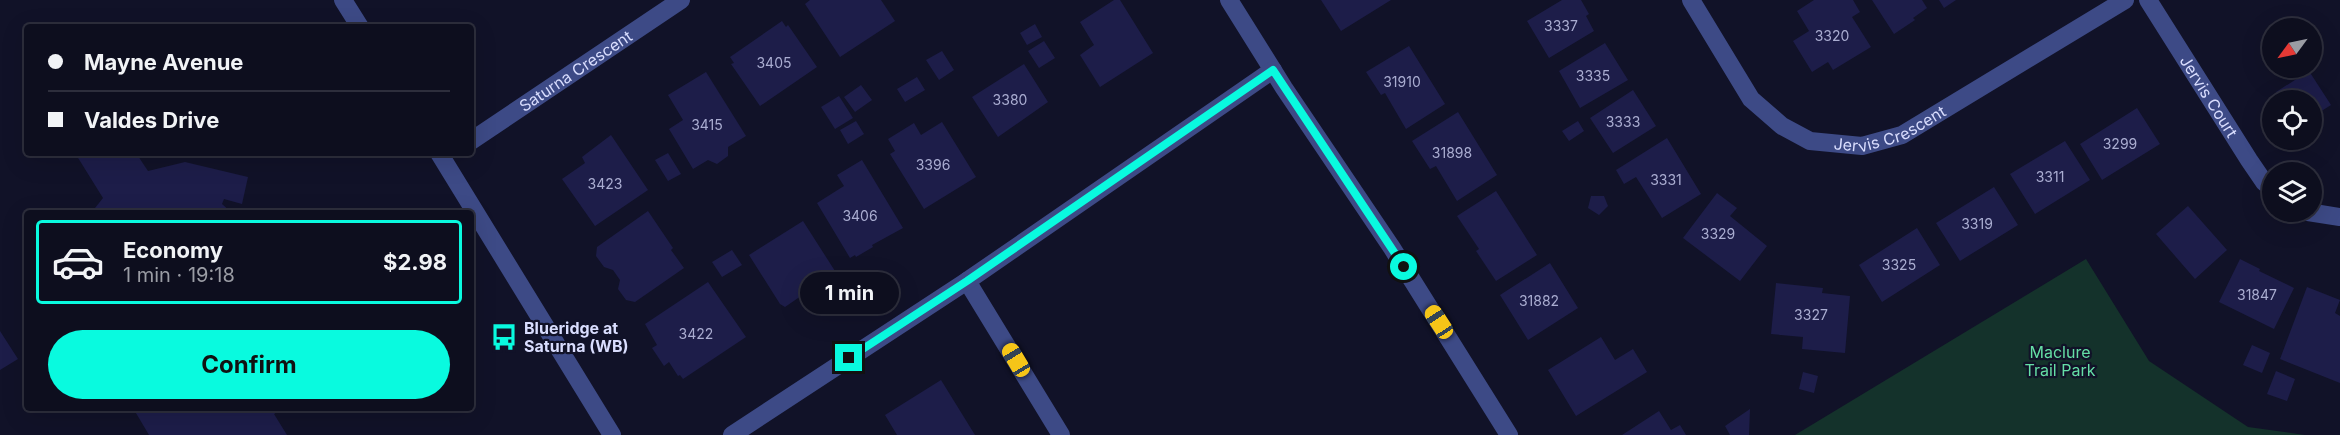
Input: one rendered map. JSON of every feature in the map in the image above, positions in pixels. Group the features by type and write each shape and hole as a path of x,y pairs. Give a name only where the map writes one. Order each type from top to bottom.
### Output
{"street":[{"path":"343,0 358,24"},
{"name":"Saturna Crescent","path":"474,139 681,0"},
{"path":"1229,0 1392,248 1509,435"},
{"name":"Jervis Crescent","path":"1691,0 1751,99 1782,126 1810,141 1862,146 1902,135 2125,0"},
{"name":"Jervis Court","path":"2148,0 2262,179"},
{"path":"732,435 967,281 1273,70"},
{"path":"447,156 612,435"},
{"path":"2322,214 2340,217"},
{"path":"967,281 1061,435"}],"green space":[{"name":"Maclure Trail Park","path":"2086,259 2149,361 2248,427 2305,435 1795,435"}],"building":[{"path":"810,0 881,0 895,21 840,57 805,4"},
{"path":"1114,0 1120,0 1153,53 1100,87 1080,55 1094,45 1080,22"},
{"path":"1321,0 1391,0 1341,31"},
{"path":"1562,0 1581,0 1589,14 1586,16 1594,31 1549,58 1527,21"},
{"path":"1814,0 1853,0 1860,12 1852,17 1871,47 1833,70 1828,62 1812,72 1793,41 1809,31 1797,11"},
{"path":"1872,0 1922,0 1927,8 1913,18 1915,20 1894,34"},
{"path":"1939,0 1956,0 1944,8"},
{"path":"782,21 786,27 788,25 817,67 760,106 731,64 734,63 730,57"},
{"path":"1035,24 1042,37 1027,45 1020,33"},
{"path":"1044,41 1055,58 1039,68 1028,51"},
{"path":"1605,43 1628,80 1580,108 1559,71"},
{"path":"1409,46 1445,104 1406,129 1385,93 1381,95 1366,72"},
{"path":"942,51 954,70 939,80 926,60"},
{"path":"1024,64 1048,102 998,137 972,97"},
{"path":"706,72 746,136 728,147 728,156 717,164 708,160 693,169 669,129 683,120 668,95"},
{"path":"917,77 925,90 905,102 897,89"},
{"path":"2298,78 2314,78 2321,90 2279,90"},
{"path":"861,85 872,100 855,112 844,97"},
{"path":"1633,90 1656,126 1613,153 1590,118"},
{"path":"2322,91 2331,105 2322,111"},
{"path":"839,96 853,118 835,129 821,107"},
{"path":"2137,108 2160,144 2102,180 2080,144"},
{"path":"1458,112 1497,175 1457,201 1436,166 1430,169 1412,141"},
{"path":"856,121 864,134 848,144 840,130"},
{"path":"1578,121 1584,131 1569,141 1562,131"},
{"path":"942,122 976,177 924,209 890,154 895,151 888,139 914,123 921,135"},
{"path":"611,135 648,190 595,226 562,179 585,163 582,157"},
{"path":"1667,138 1701,194 1662,218 1636,177 1624,184 1616,170"},
{"path":"2065,141 2090,180 2035,214 2010,174"},
{"path":"668,153 681,174 668,181 655,160"},
{"path":"77,156 138,156 148,171 185,162 248,177 242,204 224,199 222,204 229,210 93,210 103,198"},
{"path":"862,160 903,228 872,245 873,247 856,257 855,255 850,258 817,203 844,186 837,175"},
{"path":"1994,187 2018,225 1960,261 1936,223"},
{"path":"1496,191 1537,255 1496,281 1476,251 1479,249 1457,216"},
{"path":"1717,193 1737,208 1730,216 1767,246 1740,281 1683,238"},
{"path":"1591,196 1604,196 1608,206 1599,215 1588,208"},
{"path":"2188,206 2227,250 2195,279 2156,234"},
{"path":"648,211 684,268 635,302 626,300 618,289 620,280 613,270 604,267 596,256 597,247"},
{"path":"803,221 835,271 834,275 817,286 809,282 800,288 801,296 785,307 780,304 749,255"},
{"path":"1917,228 1940,265 1882,302 1859,265"},
{"path":"732,250 742,265 722,277 712,262"},
{"path":"2240,259 2294,288 2274,329 2219,302"},
{"path":"1550,263 1578,308 1528,340 1500,295"},
{"path":"708,282 746,337 683,379 680,375 678,376 669,362 664,366 652,348 657,345 645,324"},
{"path":"1776,283 1823,288 1822,293 1850,296 1845,353 1802,349 1803,337 1771,334"},
{"path":"2307,287 2340,300 2335,313 2340,316 2340,383 2280,359"},
{"path":"0,331 18,359 0,370"},
{"path":"1601,337 1615,360 1633,349 1647,372 1576,416 1548,370"},
{"path":"2252,345 2270,353 2262,373 2243,365"},
{"path":"2276,371 2295,379 2287,401 2267,394"},
{"path":"1803,372 1818,376 1814,393 1799,389"},
{"path":"941,380 975,435 897,435 885,415"},
{"path":"1750,409 1749,435 1730,435 1725,426"},
{"path":"135,411 278,411 274,414 287,435 149,435"},
{"path":"1659,411 1671,430 1680,425 1686,435 1622,435"}],"place":[{"name":"Blueridge at Saturna (WB)","path":"504,337"}],"route":[{"path":"849,358 967,281 1273,70 1404,267"}]}
